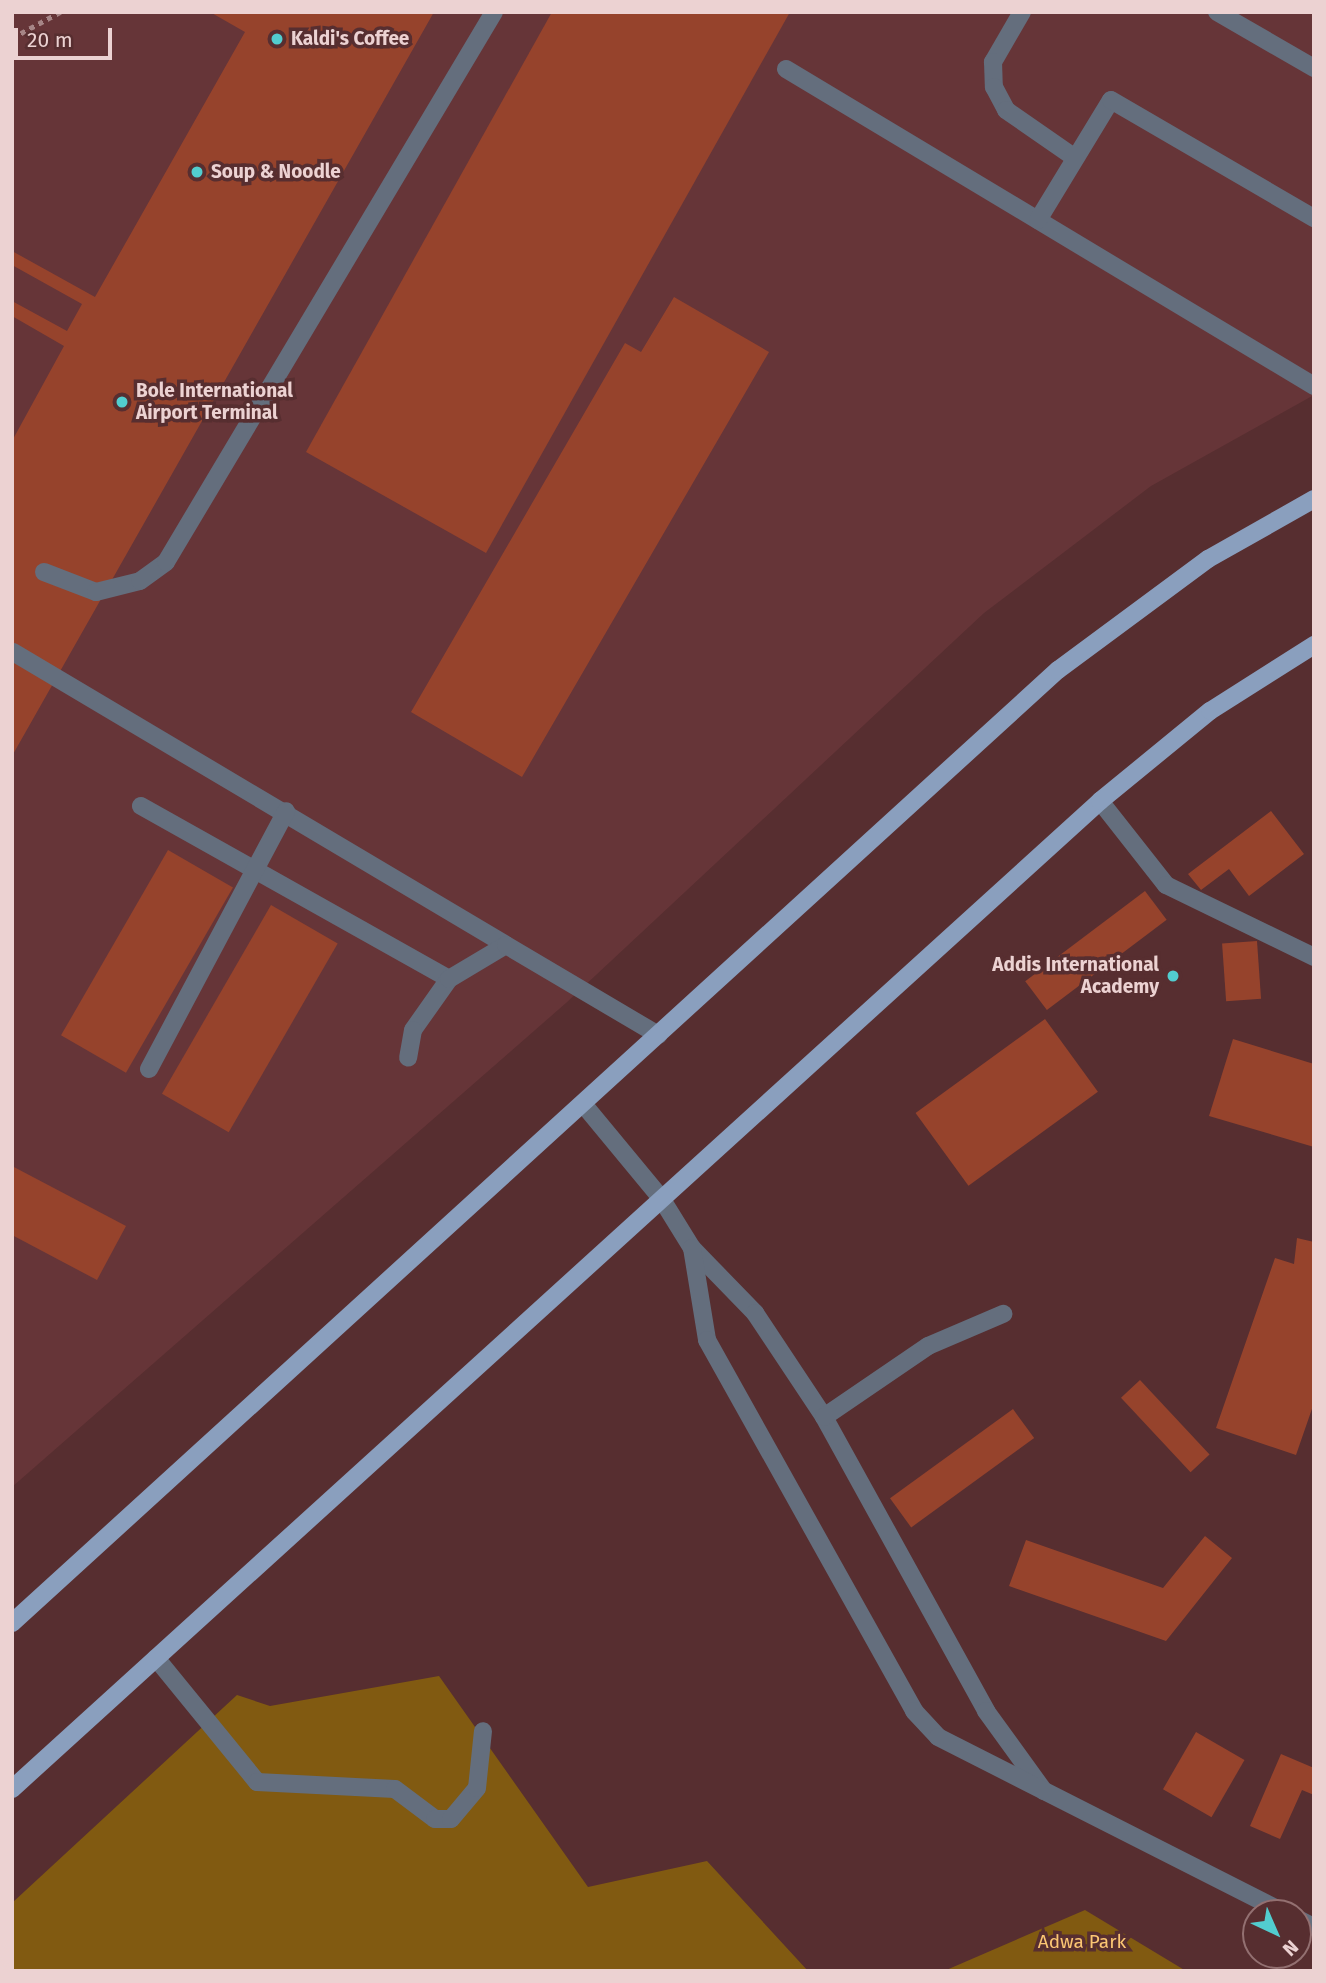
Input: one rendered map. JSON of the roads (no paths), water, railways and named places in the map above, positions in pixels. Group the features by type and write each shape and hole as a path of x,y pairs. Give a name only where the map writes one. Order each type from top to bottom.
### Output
{"main road":[{"path":"12,1623 584,1105 1058,670 1208,559 1314,499"},
{"path":"12,1788 1100,801 1210,710 1314,645"}],"street":[{"path":"44,572 96,592 140,581 166,562 494,12"},
{"path":"1022,12 993,62 994,87 1006,110 1075,158"},
{"path":"1217,12 1314,68"},
{"path":"786,69 1314,386"},
{"path":"1038,220 1111,100 1314,218"},
{"path":"13,652 286,811 658,1035"},
{"path":"1100,801 1166,885 1314,957"},
{"path":"141,806 449,979"},
{"path":"149,1069 286,811"},
{"path":"408,1058 413,1030 449,979 506,945"},
{"path":"584,1105 661,1198 692,1248 755,1313 824,1417 986,1711 1048,1796"},
{"path":"692,1248 707,1340 914,1711 938,1737 1048,1796 1257,1899"},
{"path":"824,1417 928,1346 1003,1314"},
{"path":"156,1658 257,1782 395,1789 435,1819 451,1819 477,1788 483,1731"}],"place":[{"name":"Kaldi's Coffee","path":"277,39"},
{"name":"Soup & Noodle","path":"197,172"},
{"name":"Bole International Airport Terminal","path":"122,402"},
{"name":"Addis International Academy","path":"1173,976"}],"park label":[{"name":"Adwa Park","path":"1082,1942"}]}
